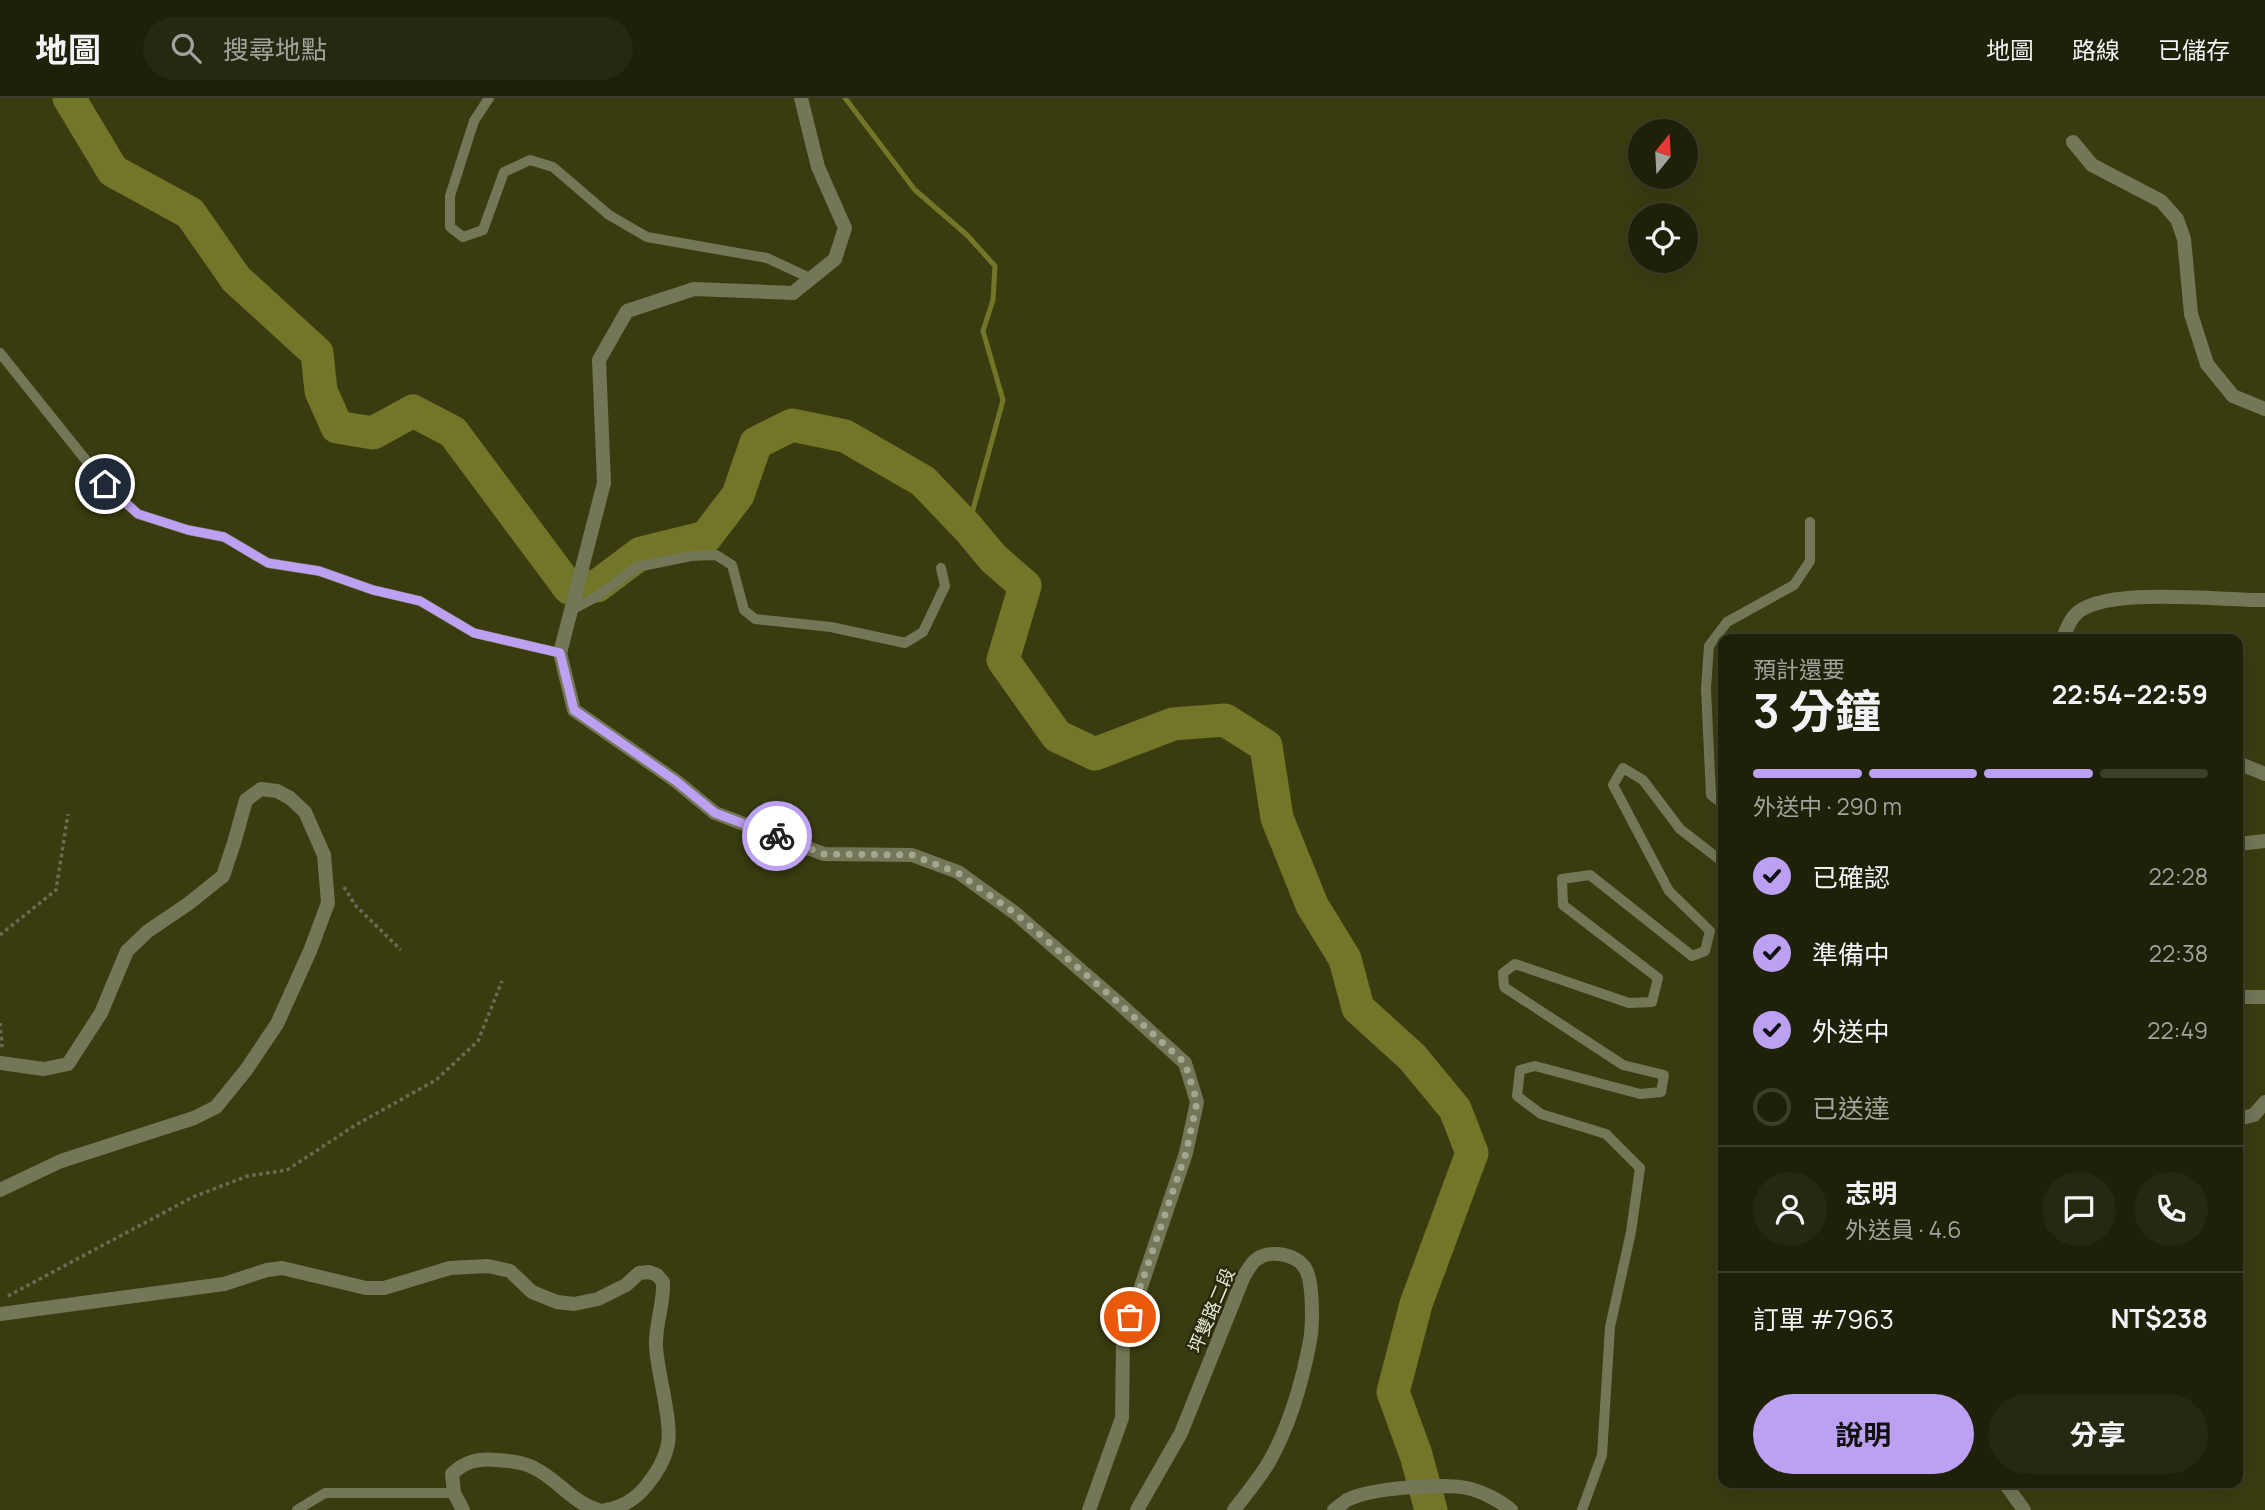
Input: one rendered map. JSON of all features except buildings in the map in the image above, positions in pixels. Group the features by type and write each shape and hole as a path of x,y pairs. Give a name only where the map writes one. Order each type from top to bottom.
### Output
{"street":[{"path":"801,98 818,167 845,228 835,259 793,293 694,289 627,311 598,360 604,483 560,653 574,710 676,781 715,813 824,854 912,855 958,873 1015,913 1185,1063 1197,1102 1186,1153 1123,1340 1122,1418 1089,1510"},
{"path":"2073,142 2092,165 2161,201 2177,219 2184,239 2191,314 2207,364 2233,396 2265,409"},
{"path":"2065,634 2075,614 2100,601 2146,597 2265,600"},
{"path":"2243,765 2265,774"},
{"path":"0,1190 61,1161 194,1118 216,1107 246,1070 276,1024 310,951 328,903 324,855 305,812 290,798 277,791 261,789 246,800 223,876 148,931 127,951 101,1013 68,1064 44,1069 1,1063"},
{"path":"2243,843 2265,841"},
{"path":"2243,997 2265,997"},
{"path":"2243,1118 2254,1115 2265,1102"},
{"name":"坪雙路二段","path":"1137,1510 1181,1433 1244,1276 1253,1261 1263,1255 1277,1253 1293,1258 1307,1269 1310,1284 1311,1338 1286,1429 1268,1464 1234,1510"},
{"path":"0,1314 224,1284 282,1268 366,1288 384,1288 450,1268 488,1266 510,1271 533,1292 557,1302 574,1304 598,1299 626,1285 639,1273 649,1272 657,1275 663,1282 664,1295 655,1342 658,1375 666,1411 668,1446 654,1476 638,1496 618,1508 606,1510"},
{"path":"463,1510 454,1493 452,1474 462,1464 484,1459 520,1463 536,1468 583,1506 598,1510"},
{"path":"1334,1510 1348,1499 1386,1490 1433,1487 1467,1489 1502,1503 1511,1510"},
{"path":"2008,1488 2024,1510"}],"lane":[{"path":"489,98 474,121 450,196 450,227 463,237 483,230 504,172 530,160 553,167 609,215 647,237 767,258 812,279"},
{"path":"0,353 105,484 138,514 188,530 224,537 268,563 319,571 373,590 420,601 474,633 560,653"},
{"path":"1718,800 1711,795 1706,688 1709,646 1727,622 1794,585 1811,561 1811,522"},
{"path":"571,610 596,597 637,567 691,556 716,555 732,565 744,610 755,620 831,627 905,643 923,632 944,586 941,568"},
{"path":"1583,1510 1602,1455 1609,1327 1631,1232 1640,1168 1606,1134 1541,1114 1517,1096 1520,1070 1535,1066 1640,1094 1661,1092 1664,1075 1623,1065 1504,987 1503,973 1515,964 1629,1003 1652,1002 1658,978 1563,905 1562,879 1590,875 1692,956 1704,951 1710,930 1669,891 1613,785 1623,768 1643,780 1681,829 1718,858"},
{"path":"297,1510 326,1493 454,1493"}],"path":[{"path":"0,935 56,890 68,814"},
{"path":"343,885 355,905 401,950"},
{"path":"0,1300 194,1197 248,1176 287,1170 355,1126 436,1080 478,1041 502,981"},
{"path":"0,1023 1,1063"}],"shaded area":[{"path":"0,98 2265,98 2265,1510 0,1510"}],"waterway":[{"path":"69,98 113,171 190,213 236,279 317,353 321,391 337,427 373,433 413,411 453,432 569,588"},
{"path":"845,98 915,190 967,235 995,266 993,300 983,331 1003,400 968,528"},
{"path":"592,586 597,586 641,553 706,537 738,495 756,443 792,425 845,436 923,481 993,558 1025,586 1003,660 1057,736 1095,754 1173,724 1225,720 1266,746 1277,818 1312,905 1345,959 1358,1008 1412,1057 1455,1109 1472,1153 1416,1304 1393,1392 1416,1455 1431,1510"}],"way so far":[{"path":"777,836 824,854 912,855 958,873 1015,913 1185,1063 1197,1102 1186,1153 1130,1317"}],"route":[{"path":"105,484 138,514 188,530 224,537 268,563 319,571 373,590 420,601 474,633 560,653 574,710 676,781 715,813 777,836"}]}
